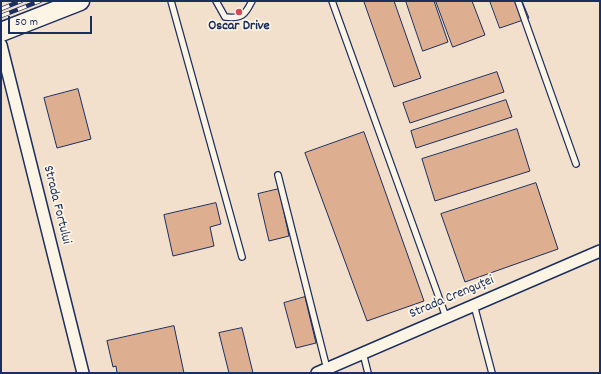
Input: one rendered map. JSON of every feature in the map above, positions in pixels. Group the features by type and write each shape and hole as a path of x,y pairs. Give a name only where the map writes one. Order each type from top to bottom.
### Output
{"main road":[{"path":"1,32 80,1"}],"street":[{"name":"Strada Fortului","path":"1,45 83,373"},
{"name":"Strada Crenguței","path":"322,371 600,251"}],"lane":[{"path":"171,1 242,257"},
{"path":"216,1 226,17 236,18 246,13 252,1"},
{"path":"332,1 446,317"},
{"path":"518,1 576,164"},
{"path":"278,174 322,371"},
{"path":"474,305 492,373"},
{"path":"363,353 368,373"}],"building":[{"path":"394,1 421,78 394,87 364,2"},
{"path":"406,1 434,1 448,42 423,51"},
{"path":"436,1 472,1 485,35 453,47"},
{"path":"490,1 522,1 529,18 500,28"},
{"path":"497,72 504,92 410,123 403,103"},
{"path":"78,89 91,139 57,148 44,98"},
{"path":"506,100 512,117 416,148 411,131"},
{"path":"517,129 530,171 435,201 422,159"},
{"path":"364,132 424,301 367,321 305,153"},
{"path":"536,183 558,249 465,282 441,214"},
{"path":"279,189 289,236 269,241 258,194"},
{"path":"216,203 221,224 210,227 214,246 173,256 164,215"},
{"path":"305,297 316,343 296,348 284,303"},
{"path":"174,326 184,373 117,373 116,366 113,367 107,341"},
{"path":"242,328 253,373 229,373 219,333"}],"railway":[{"path":"1,9 21,1"},
{"path":"1,16 40,1"}],"place":[{"name":"Oscar Drive","path":"239,12"}]}
